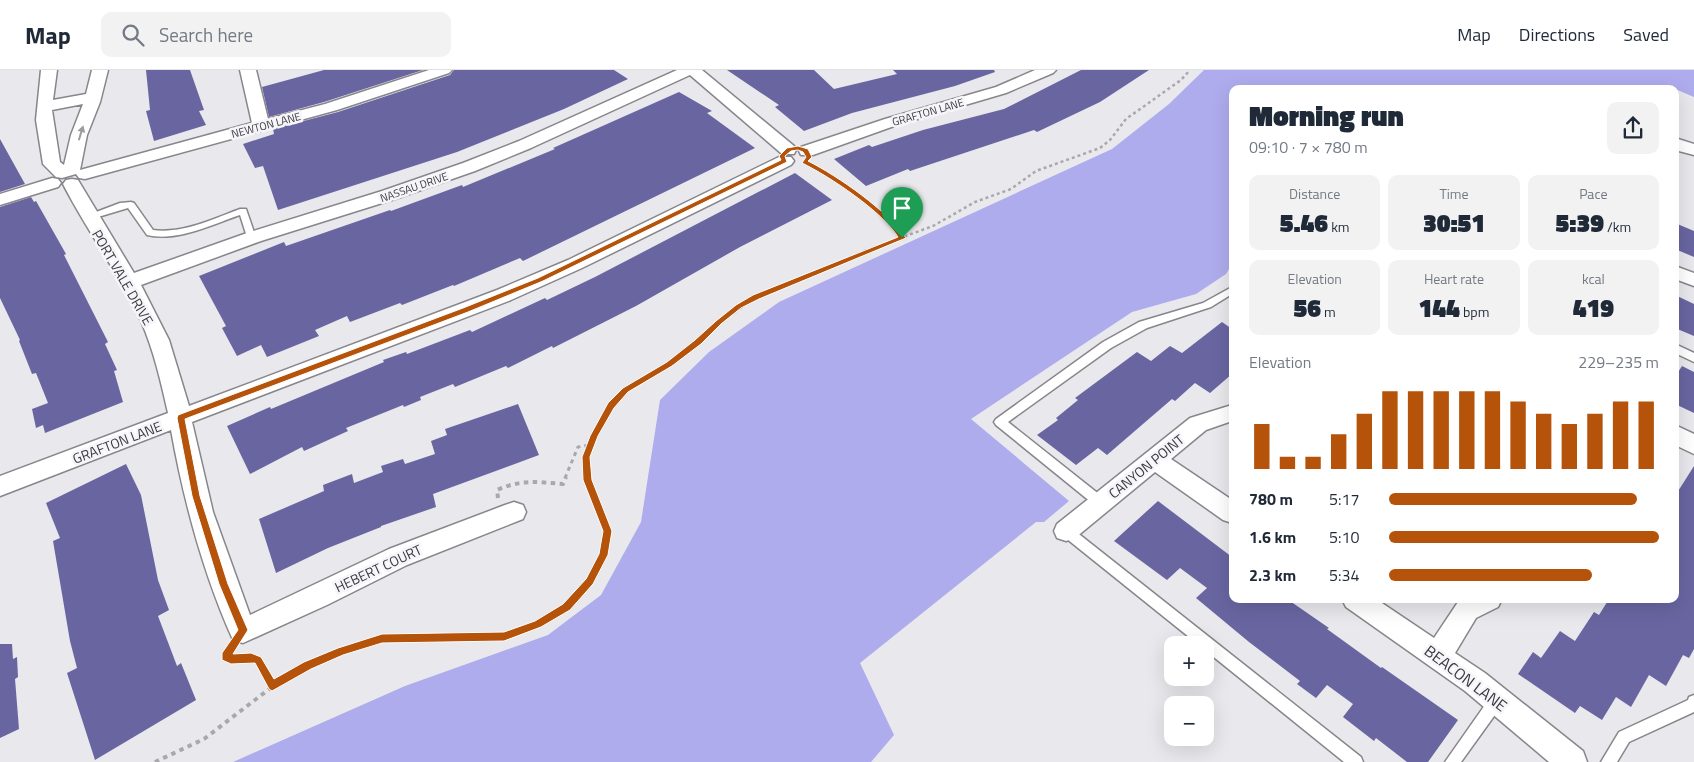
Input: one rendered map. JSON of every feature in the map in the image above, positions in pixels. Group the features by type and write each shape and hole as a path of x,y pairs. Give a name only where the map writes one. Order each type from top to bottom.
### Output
{"street":[{"name":"PORT VALE DRIVE","path":"49,70 44,107 47,144 52,164 68,177 88,217 129,282 158,339 170,372 201,514 224,584 243,630"},
{"path":"68,177 100,70"},
{"path":"248,70 261,126"},
{"name":"NEWTON LANE","path":"0,200 68,177 368,96 444,70"},
{"path":"692,70 796,156"},
{"name":"NASSAU DRIVE","path":"129,282 251,238 376,200 477,164 551,135 652,86 692,70"},
{"name":"GRAFTON LANE","path":"0,486 465,310 540,279 796,156 882,125 1000,90 1048,70"},
{"path":"44,107 93,96"},
{"path":"1679,144 1694,150"},
{"path":"1679,274 1694,280"},
{"name":"CANYON POINT","path":"1066,531 1198,424 1229,414"},
{"path":"1679,436 1694,445"},
{"path":"1154,459 1229,512"},
{"name":"HEBERT COURT","path":"243,630 318,597 398,557 508,514"},
{"name":"BEACON LANE","path":"1362,603 1497,700 1572,762"},
{"path":"1438,656 1467,610 1481,603"}],"lane":[{"path":"88,217 123,205 132,205 150,233 158,235 171,234 243,211 251,238"},
{"path":"1101,502 1000,422 1107,345 1143,325 1207,305 1229,292"},
{"path":"1679,350 1694,358"},
{"path":"1066,531 1356,762"},
{"path":"1452,762 1497,700"},
{"path":"1608,762 1624,737 1692,705 1694,702"}],"path":[{"path":"155,762 204,740 272,686 308,665 341,651 382,638 504,636 538,624 567,607 589,582 603,555 607,531 587,480 586,457 611,406 626,390 669,364 698,342 718,322 756,297 887,242 933,226 976,202 1011,189 1036,171 1100,148 1110,140 1126,119 1182,80 1190,70"},
{"path":"796,156 817,168 880,213 895,226 902,238"},
{"path":"508,514 497,490 512,482 523,480 564,484 578,447 591,444"},
{"path":"243,630 226,657 231,659 251,658 258,660 272,686"}],"shaded area":[{"path":"1204,70 1694,70 1694,97 1679,91 1679,85 1229,85 1229,269 1226,274 1196,294 1132,312 971,419 1069,501 1044,522 1036,522 860,663 894,735 871,762 233,762 405,686 548,635 601,595 641,522 660,400 709,352 779,302 1112,149 1169,104"}],"building":[{"path":"146,70 190,70 204,110 199,111 206,125 154,141 146,111 150,110"},
{"path":"324,70 423,70 324,102 269,117 262,87"},
{"path":"454,70 614,70 628,79 564,109 457,152 278,210 263,166 255,168 243,144 274,134 273,129 338,112 450,75"},
{"path":"727,70 814,70 834,89 897,74 893,70 994,70 995,72 955,86 852,113 804,131 775,107 779,105"},
{"path":"1081,70 1149,70 1100,102 1037,132 1034,130 910,171 908,169 866,186 834,159 869,145 872,147 923,130 1004,109"},
{"path":"679,92 712,111 707,113 755,148 523,261 520,258 454,286 402,305 400,303 350,322 347,316 315,330 319,336 267,357 261,345 237,356 222,328 226,326 199,276 284,242 286,246 462,185 463,187 555,149 553,148"},
{"path":"0,139 25,184 0,192"},
{"path":"795,173 832,200 740,247 636,306 553,348 552,346 508,368 506,366 455,387 453,384 420,397 421,400 404,407 403,405 346,428 348,431 304,451 302,447 250,474 227,426 384,362 383,360 406,352 407,354 470,330 472,332 545,298 547,300"},
{"path":"31,197 34,202 36,201 66,254 64,255 108,342 105,344 117,370 114,371 123,402 45,433 43,425 36,428 32,409 48,403 36,373 32,374 20,340 0,298 0,207"},
{"path":"1679,225 1694,231 1694,257 1679,251"},
{"path":"1679,297 1694,304 1694,336 1679,330"},
{"path":"1222,322 1229,327 1229,377 1210,393 1195,383 1175,401 1172,399 1107,455 1098,448 1076,465 1037,435 1058,420 1056,418 1078,400 1075,398 1137,352 1151,361 1170,346 1182,353"},
{"path":"1682,366 1694,372 1694,413 1679,406 1679,371"},
{"path":"518,404 539,455 433,494 436,507 381,526 328,548 276,573 259,519 324,491 323,485 352,474 354,483 383,472 381,466 403,459 405,464 435,454 431,441 447,435 445,429"},
{"path":"126,464 141,495 158,580 169,610 158,616 177,666 181,663 196,700 95,760 67,673 77,668 70,641 53,541 60,538 46,503"},
{"path":"1694,466 1694,649 1689,658 1683,655 1666,686 1649,675 1631,707 1616,697 1602,720 1580,706 1575,713 1518,674 1533,652 1541,658 1560,631 1575,641 1594,612 1599,615 1606,603 1679,603 1679,490"},
{"path":"1158,501 1229,555 1229,603 1293,603 1381,668 1458,720 1428,762 1407,762 1376,738 1374,741 1343,717 1353,704 1327,685 1316,698 1297,684 1300,681 1196,598 1207,588 1180,568 1167,580 1114,541"},
{"path":"0,644 12,644 13,659 17,657 18,677 15,679 19,729 0,738"}],"route":[{"path":"798,148 806,150 809,157 804,162 817,168 880,213 895,226 902,238 887,242 756,297 718,322 698,342 669,364 626,390 611,406 594,436 586,457 587,480 607,531 603,555 589,582 567,607 538,624 504,636 382,638 341,651 308,665 272,686 258,660 251,658 231,659 226,657 243,630 208,539 187,456 181,418 504,295 575,264 732,185 785,161 782,158 783,153 789,149 798,148"}]}
